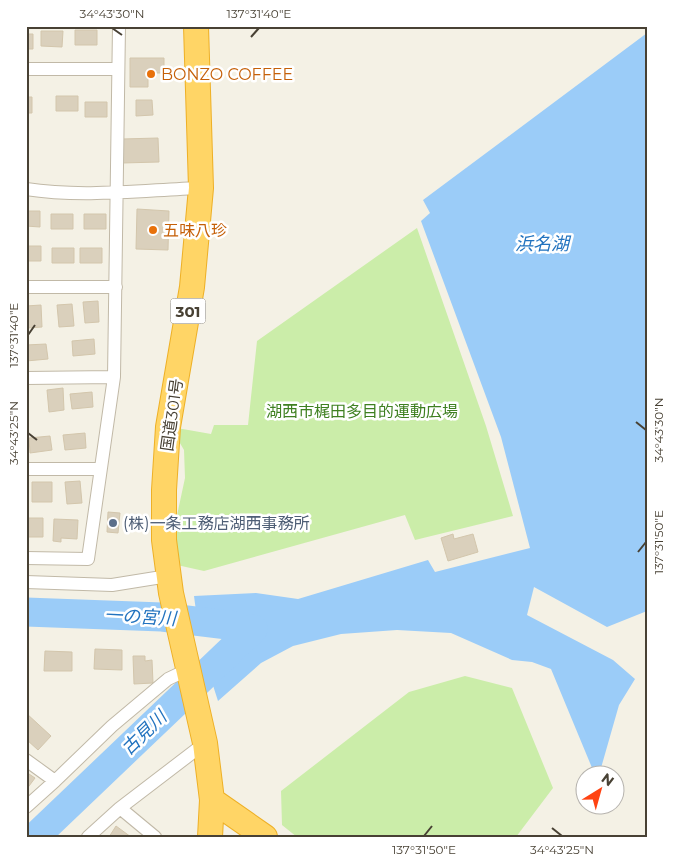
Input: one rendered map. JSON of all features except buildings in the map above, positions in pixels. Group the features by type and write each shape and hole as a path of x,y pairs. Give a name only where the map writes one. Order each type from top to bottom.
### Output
{"highway":[{"name":"国道301号","path":"196,26 201,188 192,287 168,426 164,490 164,540 159,583 181,636 199,712 212,800 210,837"},
{"path":"212,800 265,837"}],"street":[{"path":"26,558 88,559 114,377 119,26"},
{"path":"26,69 118,69"},
{"path":"26,189 42,192 118,192 201,188"},
{"path":"26,287 116,287"},
{"path":"26,378 114,377"},
{"path":"26,469 100,470"},
{"path":"26,582 112,585 159,583"},
{"path":"26,807 55,782 112,726 168,679 190,673"},
{"path":"88,837 120,808 205,744"},
{"path":"26,760 55,782"},
{"path":"120,808 154,837"}],"green space":[{"name":"湖西市梶田多目的運動広場","path":"417,228 486,426 513,516 415,540 405,515 204,571 177,565 176,520 185,478 184,450 177,438 177,428 211,434 214,425 248,425 257,341"},
{"path":"465,676 512,688 553,788 516,837 297,837 282,825 281,791 409,692"}],"water":[{"name":"浜名湖","path":"647,33 647,611 607,627 534,587 527,615 613,660 635,679 619,705 602,766 591,766 551,669 532,662 512,660 451,633 397,630 341,634 293,646 261,663 218,701 209,673 224,661 231,652 236,641 236,635 198,626 194,596 256,593 298,599 428,560 435,572 530,548 501,437 421,221 430,213 423,200"}],"waterway":[{"name":"一の宮川","path":"26,612 162,617 236,626"},
{"name":"古見川","path":"35,837 253,629"}],"place":[{"name":"BONZO COFFEE","path":"151,74"},
{"name":"五味八珍","path":"153,230"},
{"name":"(株)一条工務店湖西事務所","path":"113,523"}]}
